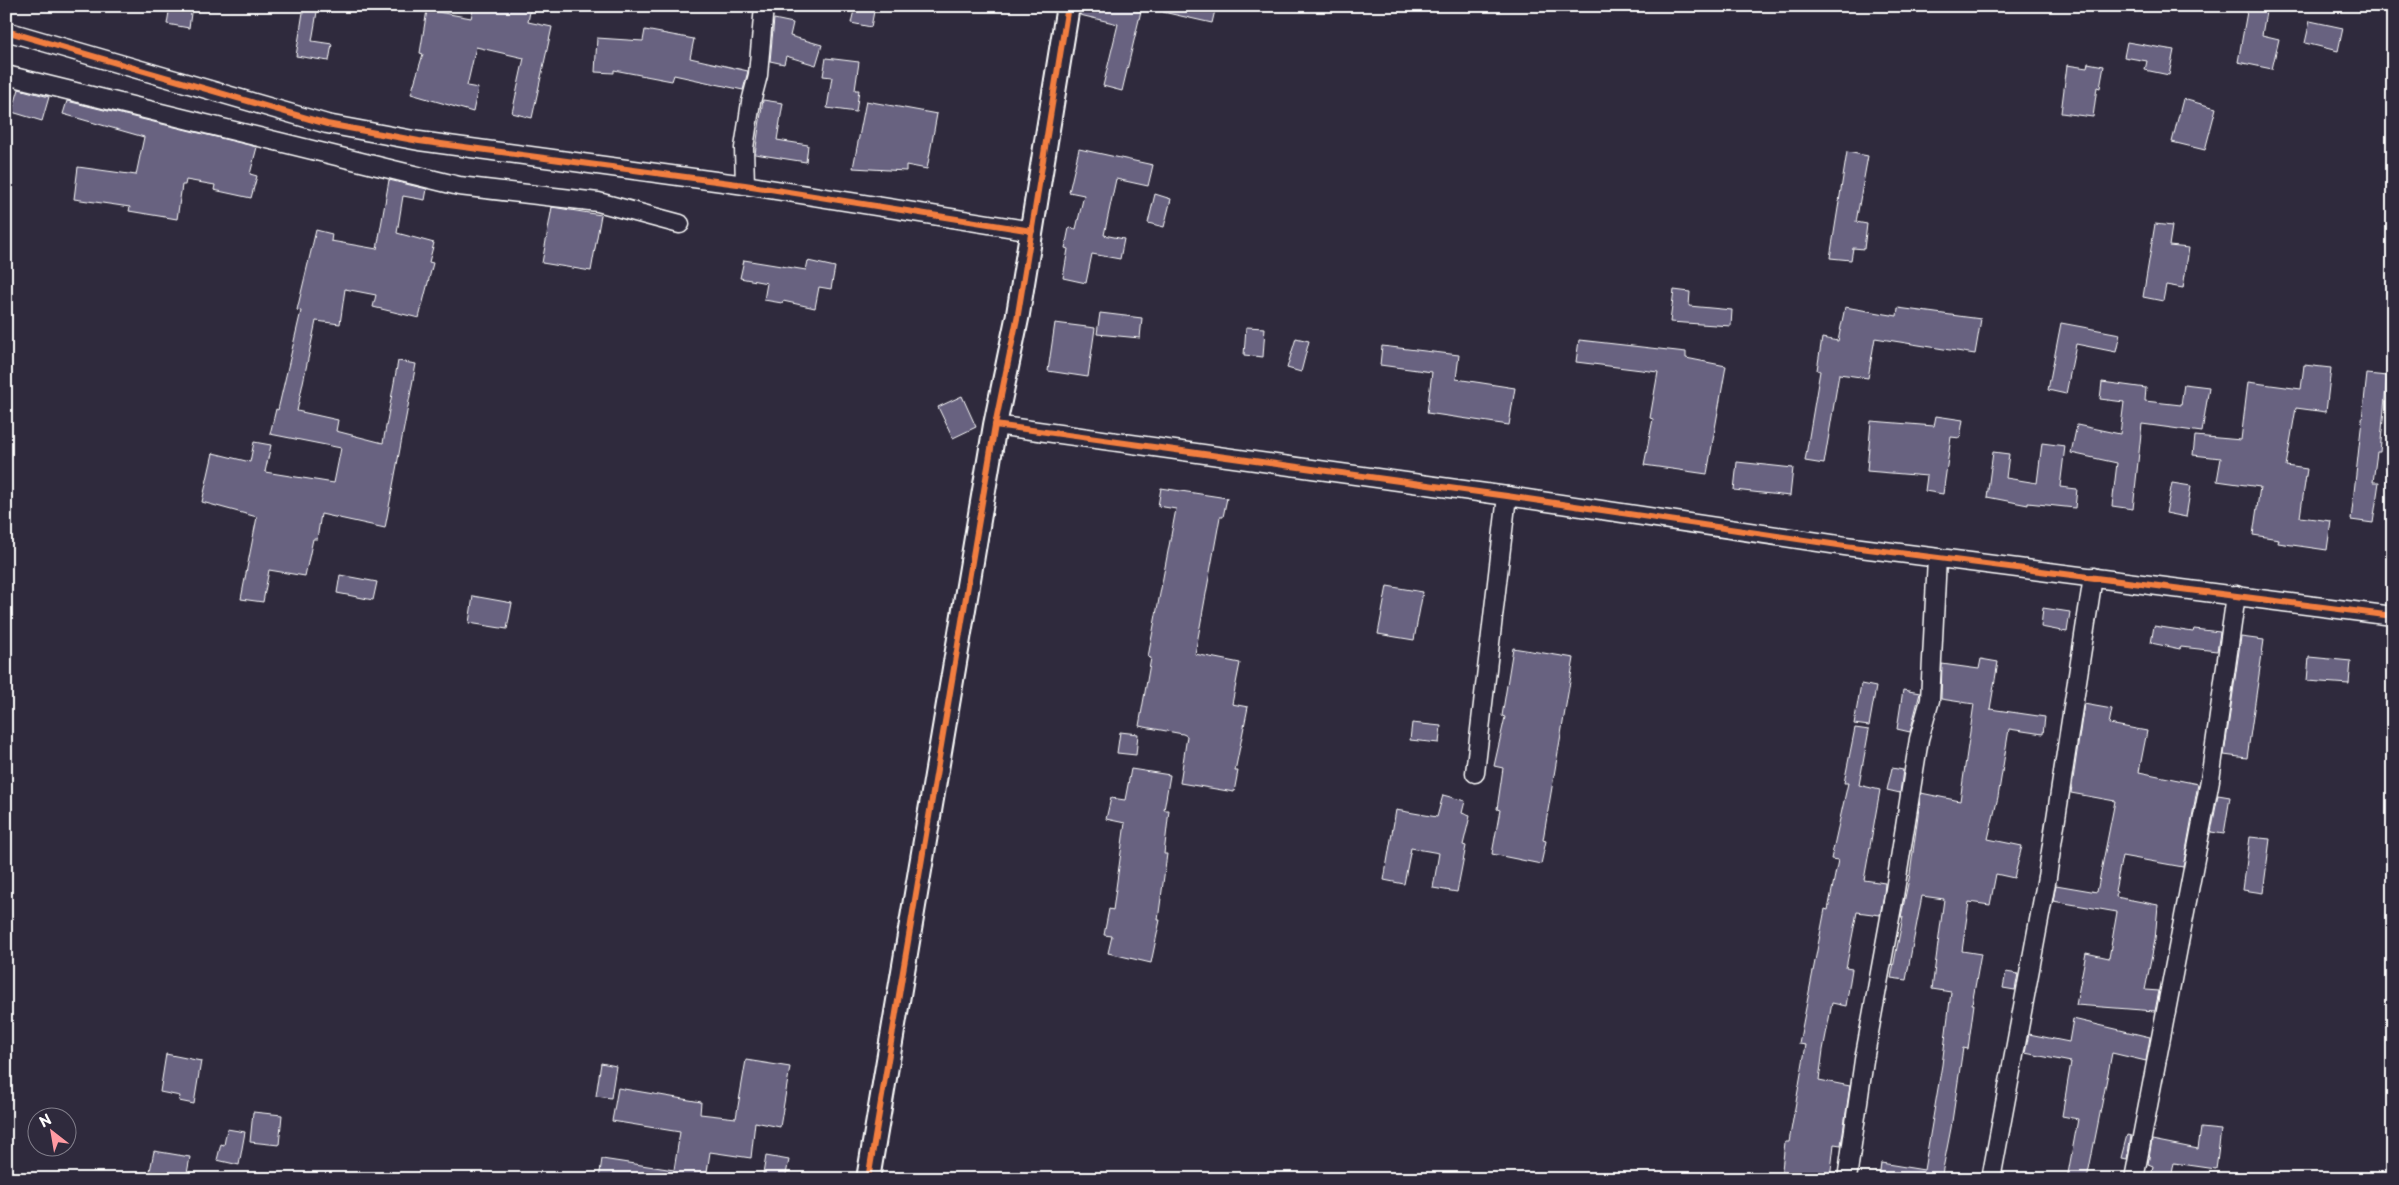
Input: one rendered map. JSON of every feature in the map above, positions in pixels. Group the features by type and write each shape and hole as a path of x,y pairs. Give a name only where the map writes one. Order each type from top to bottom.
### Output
{"street":[{"path":"745,185 744,148 751,102 758,75 764,6"},
{"path":"868,1179 995,425 1018,314 1068,6"},
{"path":"6,31 327,124 419,141 745,185 1032,231"},
{"path":"6,75 459,186 598,202 680,224"},
{"path":"995,425 1937,558 2393,616"},
{"path":"1475,773 1507,496"},
{"path":"1847,1179 1864,1060 1920,740 1930,700 1937,558"},
{"path":"1991,1179 2047,877 2093,577"},
{"path":"2134,1179 2210,780 2236,595"}],"building":[{"path":"170,6 192,6 189,28 167,24"},
{"path":"304,6 318,6 312,41 332,44 329,61 296,56"},
{"path":"474,6 531,6 528,22 552,27 532,118 512,113 524,58 476,47 467,86 478,88 473,112 411,94 423,54 420,53 427,10 471,18"},
{"path":"855,6 875,6 871,27 851,23"},
{"path":"1081,6 1120,6 1141,11 1122,91 1103,86 1118,24 1080,15"},
{"path":"1163,6 1216,6 1212,23 1163,12"},
{"path":"2248,6 2267,6 2262,35 2279,39 2272,69 2238,62"},
{"path":"774,19 793,23 790,36 822,45 816,65 786,56 784,64 770,61"},
{"path":"2310,21 2343,28 2338,51 2305,43"},
{"path":"645,30 694,39 690,58 748,71 743,90 674,75 672,81 614,70 614,73 595,72 597,38 643,41"},
{"path":"2127,42 2174,50 2169,75 2145,70 2147,61 2124,57"},
{"path":"826,58 859,62 855,90 859,90 856,112 827,108 832,77 823,76"},
{"path":"2088,63 2104,66 2100,88 2097,87 2093,117 2061,113 2067,65 2087,68"},
{"path":"19,89 49,97 42,121 12,112"},
{"path":"2183,99 2216,108 2205,150 2172,142"},
{"path":"763,100 783,103 777,140 808,145 806,162 755,154"},
{"path":"67,101 257,147 250,174 257,176 251,198 214,190 215,185 186,180 185,185 182,185 177,219 129,211 130,207 74,199 78,167 136,175 144,137 63,114"},
{"path":"866,101 937,114 927,169 906,165 906,171 853,168"},
{"path":"1079,149 1153,165 1148,186 1116,179 1104,235 1124,239 1120,259 1092,254 1086,283 1063,278 1068,249 1065,248 1069,228 1076,229 1084,195 1069,192"},
{"path":"1847,152 1868,156 1856,222 1867,224 1864,249 1853,248 1851,260 1830,258"},
{"path":"389,180 427,189 425,200 403,196 397,233 434,243 429,262 433,263 419,318 373,307 376,295 345,289 340,324 316,321 297,411 338,420 336,431 383,443 398,361 416,364 385,528 321,514 317,539 313,539 305,576 269,570 263,602 241,599 257,517 202,502 213,453 250,462 254,442 271,445 265,472 334,483 341,448 270,434 276,409 278,410 301,311 297,310 316,230 332,234 331,241 377,249"},
{"path":"1155,194 1171,199 1164,227 1148,223"},
{"path":"552,207 601,215 591,271 542,263"},
{"path":"2155,224 2172,226 2169,246 2189,248 2183,288 2166,285 2163,301 2143,297"},
{"path":"744,260 806,270 808,261 835,267 831,289 819,287 815,308 783,301 782,303 764,300 767,283 740,278"},
{"path":"1674,290 1690,292 1689,306 1732,310 1731,326 1670,322"},
{"path":"1845,307 1897,316 1898,308 1981,319 1975,354 1875,338 1868,378 1839,374 1824,464 1805,461 1820,371 1817,370 1822,338 1838,341"},
{"path":"1100,313 1142,318 1140,338 1097,334"},
{"path":"1055,323 1095,328 1088,377 1048,371"},
{"path":"2061,323 2120,334 2116,352 2076,344 2066,394 2048,390"},
{"path":"1246,327 1265,328 1263,357 1244,355"},
{"path":"1296,338 1309,341 1301,372 1287,368"},
{"path":"1579,340 1686,352 1686,358 1726,366 1707,474 1644,465 1653,419 1650,418 1658,372 1576,362"},
{"path":"1382,346 1459,355 1456,379 1515,388 1509,425 1427,413 1432,372 1380,365"},
{"path":"2304,365 2331,368 2326,412 2296,408 2286,466 2307,469 2300,517 2331,521 2327,550 2278,543 2279,539 2253,535 2260,487 2217,481 2221,458 2193,455 2195,436 2241,440 2248,382 2301,389"},
{"path":"2367,374 2387,376 2380,452 2377,452 2373,482 2379,482 2373,523 2351,520"},
{"path":"2102,382 2146,388 2145,401 2181,405 2184,384 2209,387 2202,432 2142,424 2133,509 2112,506 2117,463 2071,453 2077,425 2120,434 2124,402 2100,399"},
{"path":"962,396 976,427 953,438 938,407"},
{"path":"1936,416 1963,420 1960,438 1951,437 1943,494 1925,491 1927,476 1867,471 1871,421 1934,426"},
{"path":"2042,443 2065,446 2060,487 2077,489 2075,508 2028,503 2028,505 1987,497 1993,452 2009,454 2006,478 2037,483"},
{"path":"1737,462 1793,468 1790,496 1734,490"},
{"path":"2172,483 2191,486 2186,517 2166,513"},
{"path":"1161,488 1227,498 1223,517 1220,517 1195,654 1240,663 1232,704 1248,707 1235,771 1238,771 1234,792 1180,783 1187,736 1139,726 1151,658 1148,657 1176,509 1158,506"},
{"path":"340,575 377,582 373,600 337,593"},
{"path":"1387,586 1423,592 1414,640 1378,634"},
{"path":"473,596 512,603 507,629 469,623"},
{"path":"2043,608 2070,612 2067,632 2041,627"},
{"path":"2154,626 2193,632 2194,629 2220,632 2217,651 2181,647 2180,649 2151,643"},
{"path":"2241,637 2264,640 2247,758 2224,755"},
{"path":"1513,648 1574,658 1543,840 1546,841 1541,864 1492,854 1500,810 1497,809 1503,768 1494,766 1505,717 1502,716"},
{"path":"2309,657 2351,661 2349,684 2307,681"},
{"path":"1981,659 1998,662 1990,709 2045,717 2043,734 2009,729 1998,797 1988,839 2022,846 2014,878 1996,874 1990,905 1969,902 1962,951 1981,954 1972,1004 1974,1004 1968,1049 1963,1048 1941,1179 1879,1179 1881,1163 1924,1170 1942,1065 1951,992 1932,989 1944,899 1922,896 1906,980 1891,978 1910,874 1921,793 1960,801 1974,704 1941,699 1942,664 1979,669"},
{"path":"1861,684 1876,687 1869,726 1854,724"},
{"path":"1903,690 1920,693 1910,732 1897,729"},
{"path":"2084,704 2112,709 2109,724 2147,731 2139,772 2198,784 2183,867 2122,856 2115,891 2117,892 2116,897 2158,905 2155,940 2145,990 2159,991 2155,1011 2076,1005 2086,953 2109,958 2117,912 2053,901 2056,885 2097,892 2115,801 2071,793"},
{"path":"1412,723 1441,726 1439,743 1410,740"},
{"path":"1855,728 1869,730 1859,785 1880,790 1864,880 1885,883 1884,894 1880,915 1857,912 1846,968 1852,969 1846,1006 1832,1003 1823,1050 1819,1080 1850,1086 1841,1145 1834,1144 1830,1179 1781,1179 1785,1142 1789,1142 1806,1045 1799,1044 1825,909 1828,910 1838,860 1831,859 1848,783 1844,783"},
{"path":"1120,732 1138,734 1136,755 1117,753"},
{"path":"1892,768 1903,770 1900,793 1887,790"},
{"path":"1131,769 1170,775 1164,810 1169,810 1164,854 1167,854 1158,920 1160,920 1151,963 1108,953 1112,936 1104,935 1109,909 1113,910 1125,823 1106,819 1111,798 1125,800"},
{"path":"1443,795 1465,801 1462,813 1470,816 1463,845 1466,846 1457,892 1433,888 1439,853 1411,848 1404,884 1384,880 1396,810 1437,817"},
{"path":"2218,795 2230,797 2224,834 2211,832"},
{"path":"2250,837 2270,839 2263,893 2243,890"},
{"path":"2006,972 2018,974 2015,990 2003,988"},
{"path":"2073,1019 2150,1037 2146,1061 2112,1053 2087,1179 2067,1179 2078,1119 2062,1116 2071,1062 2025,1053 2029,1034 2069,1042"},
{"path":"166,1054 201,1061 194,1104 179,1101 180,1096 160,1092"},
{"path":"746,1060 790,1067 780,1127 755,1122 751,1158 710,1152 706,1179 599,1179 602,1159 674,1170 680,1132 612,1121 618,1088 701,1102 700,1114 736,1118"},
{"path":"601,1063 616,1066 611,1098 596,1096"},
{"path":"253,1112 282,1115 279,1145 250,1142"},
{"path":"2201,1128 2221,1130 2216,1169 2174,1163 2171,1179 2151,1179 2153,1166 2148,1164 2152,1140 2198,1149"},
{"path":"227,1129 245,1132 239,1165 217,1160 221,1144 224,1145"},
{"path":"2127,1135 2131,1136 2127,1159 2121,1158"},
{"path":"154,1151 190,1157 186,1179 171,1179 172,1175 150,1171"},
{"path":"766,1156 789,1160 785,1179 766,1179 767,1175 763,1174"}],"cycle path":[{"path":"868,1179 995,425 1018,314 1068,6"},
{"path":"6,31 327,124 419,141 745,185 1032,231"},
{"path":"995,425 1507,496 1845,546 2393,616"}]}
